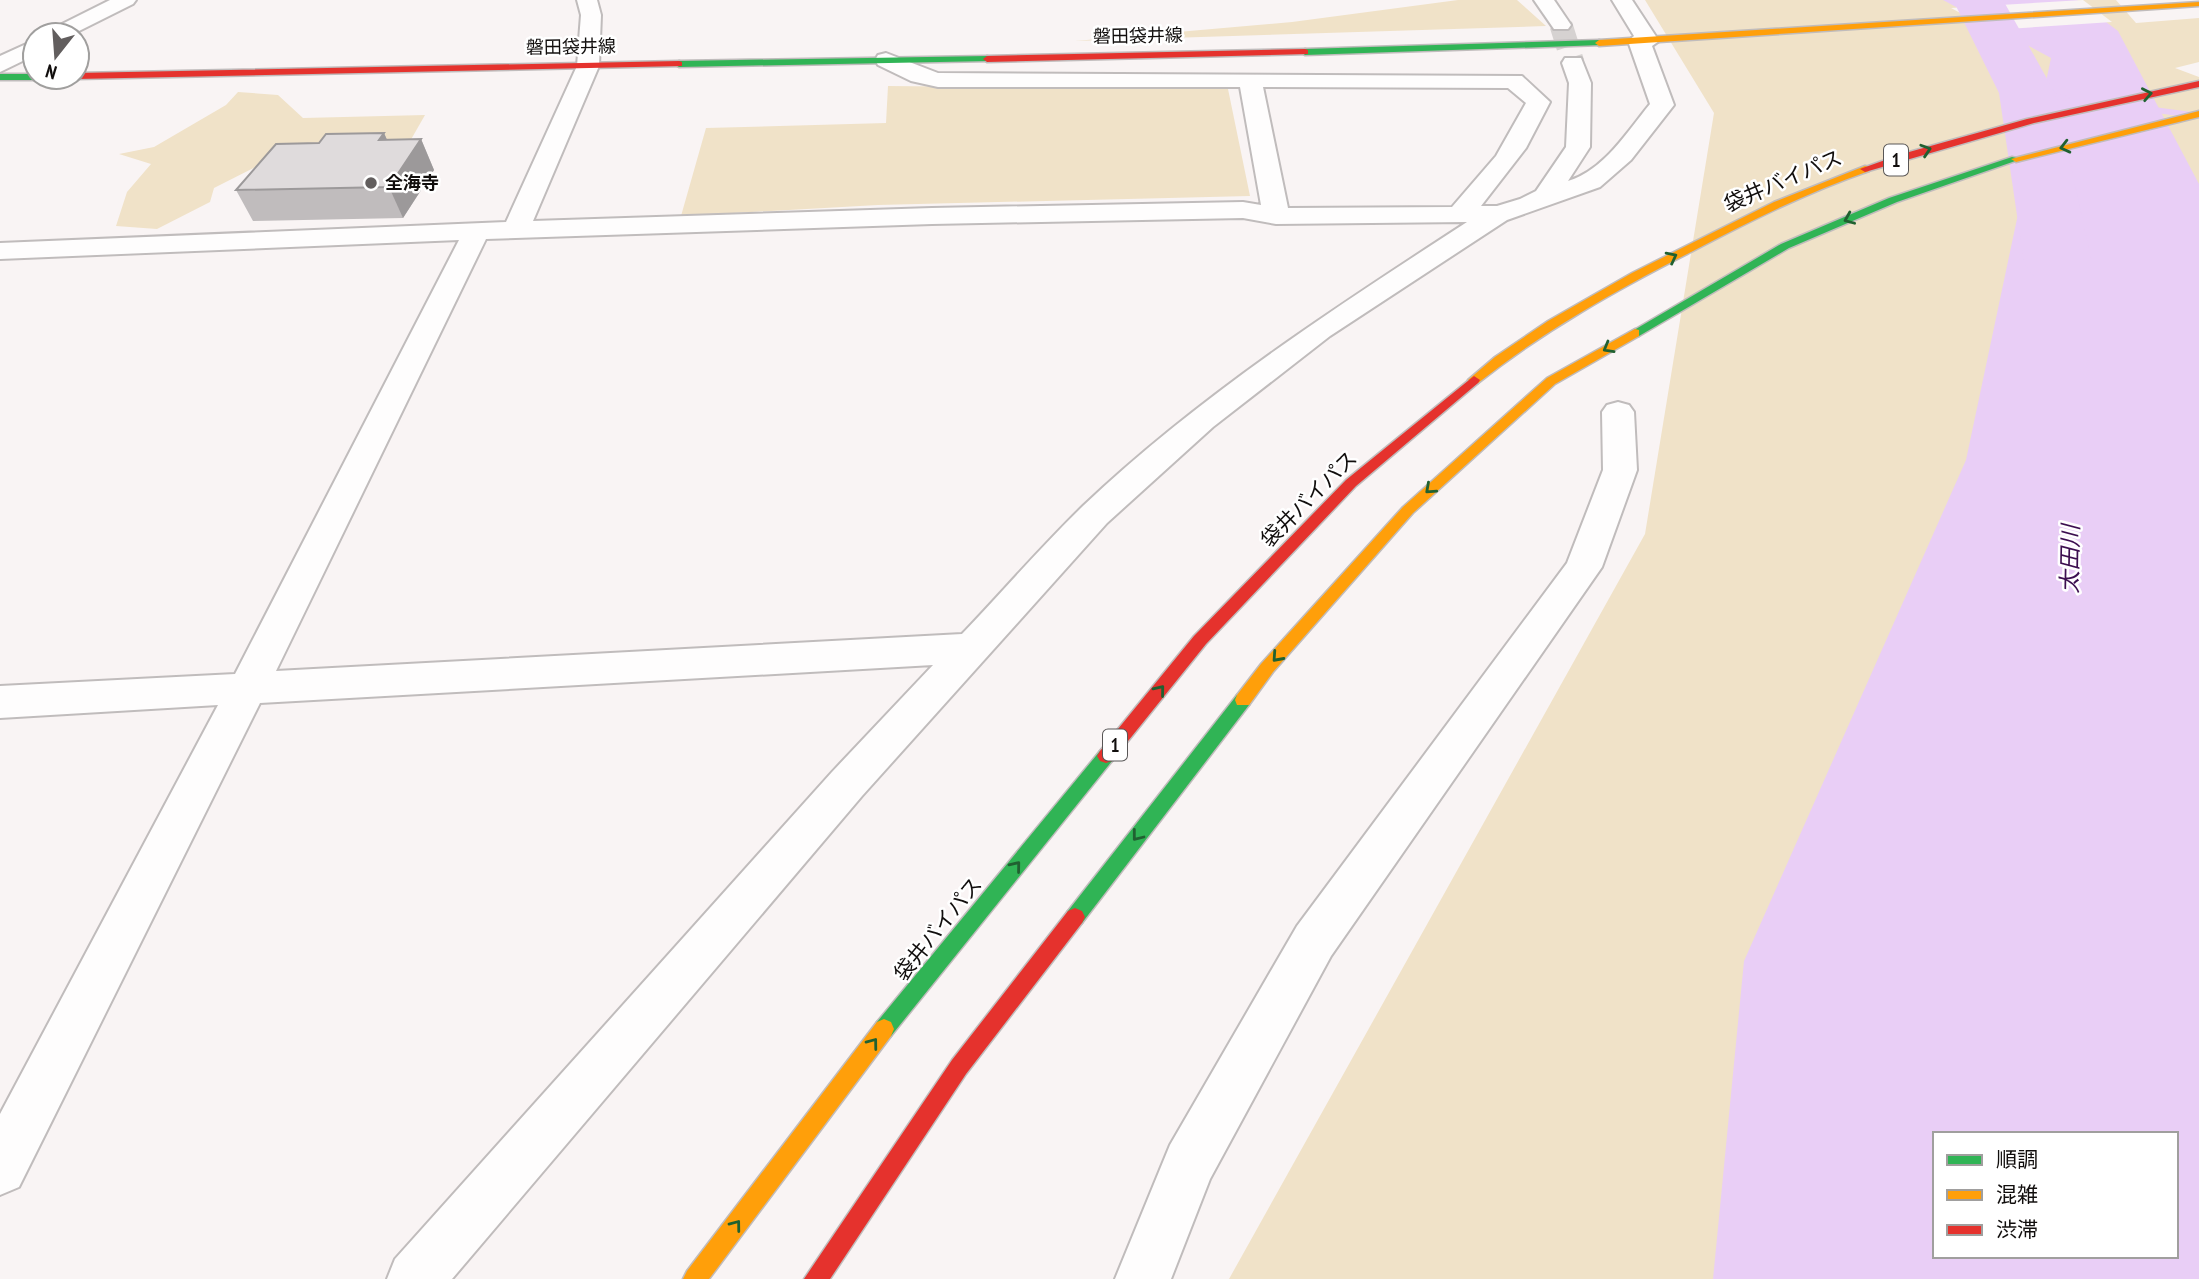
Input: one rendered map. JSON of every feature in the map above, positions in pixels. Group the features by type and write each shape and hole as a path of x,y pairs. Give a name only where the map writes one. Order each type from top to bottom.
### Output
{"main road":[{"name":"磐田袋井線","path":"91,76 1482,49 2193,5"},
{"path":"0,78 21,77"},
{"name":"袋井バイパス","path":"695,1279 888,1024 1200,640 1352,483 1497,361 1611,288 1738,223 1850,174 1955,141 2135,96 2199,84"},
{"name":"1","path":"816,1279 959,1067 1267,667 1408,510 1550,382 1785,246 1893,200 1999,163 2199,114"}],"street":[{"path":"83,21 126,0"},
{"path":"516,229 588,66 591,15 587,0"},
{"path":"0,251 477,230 1014,213 1243,210 1276,216 1498,214 1591,182 1622,155 1662,105 1644,41 1622,0"},
{"path":"1546,1 1561,25"},
{"path":"0,65 21,54"},
{"path":"886,60 919,76 938,80 1514,82 1538,102 1526,133 1460,214"},
{"path":"1545,196 1578,147 1580,83 1573,63"},
{"path":"1250,81 1276,216"},
{"path":"415,1279 846,783 1096,515 1202,420 1320,330 1498,214"},
{"path":"0,1168 246,691 477,230"},
{"path":"1143,1279 1189,1164 1314,941 1584,567 1620,470 1618,411"},
{"path":"0,702 246,691 970,648"}],"shaded area":[{"path":"1458,0 1517,0 1546,26 1075,41 1292,22"},
{"path":"1645,0 2116,0 2136,23 2199,18 2199,62 2175,68 2199,77 2199,1279 1229,1279 1645,534 1714,113"},
{"path":"888,86 1228,89 1250,196 878,205 681,216 706,128 886,123"},
{"path":"238,92 278,95 303,118 425,115 405,150 275,157 214,188 210,202 157,229 116,226 127,192 151,164 119,154 154,147 226,105"}],"water":[{"path":"1943,0 2077,0 2118,31 2199,184 2199,1279 1713,1279 1744,961 1966,460 2051,58"}],"pier":[{"path":"2083,0 2112,22 1992,30 1951,8"}],"building":[{"path":"384,133 379,140 421,139 389,187 236,190 276,144 319,143 326,134"}],"waterway":[{"name":"太田川","path":"1978,0 2027,93 2058,263"},
{"path":"2027,93 2065,98"},
{"path":"2139,108 2199,116"}],"tunnel":[{"path":"1561,25 1573,63"}],"traffic: fast":[{"path":"1305,52 1599,43"},
{"path":"679,64 987,59"},
{"path":"0,77 21,77"},
{"path":"1635,333 1785,246 1893,200 2016,159"},
{"path":"1075,917 1243,700"},
{"path":"884,1029 1106,756"}],"traffic: slow":[{"path":"1599,43 2199,4"},
{"path":"2016,159 2199,114"},
{"path":"1474,380 1525,341 1636,276 1778,204 1865,169"},
{"path":"1243,700 1267,668 1408,510 1551,381 1635,333"},
{"path":"695,1279 884,1029"}],"traffic: jam":[{"path":"987,59 1305,52"},
{"path":"91,76 679,64"},
{"path":"1865,169 2031,121 2199,84"},
{"path":"1106,756 1200,640 1351,483 1474,380"},
{"path":"816,1279 959,1067 1075,917"}],"place":[{"name":"全海寺","path":"371,183"}]}
